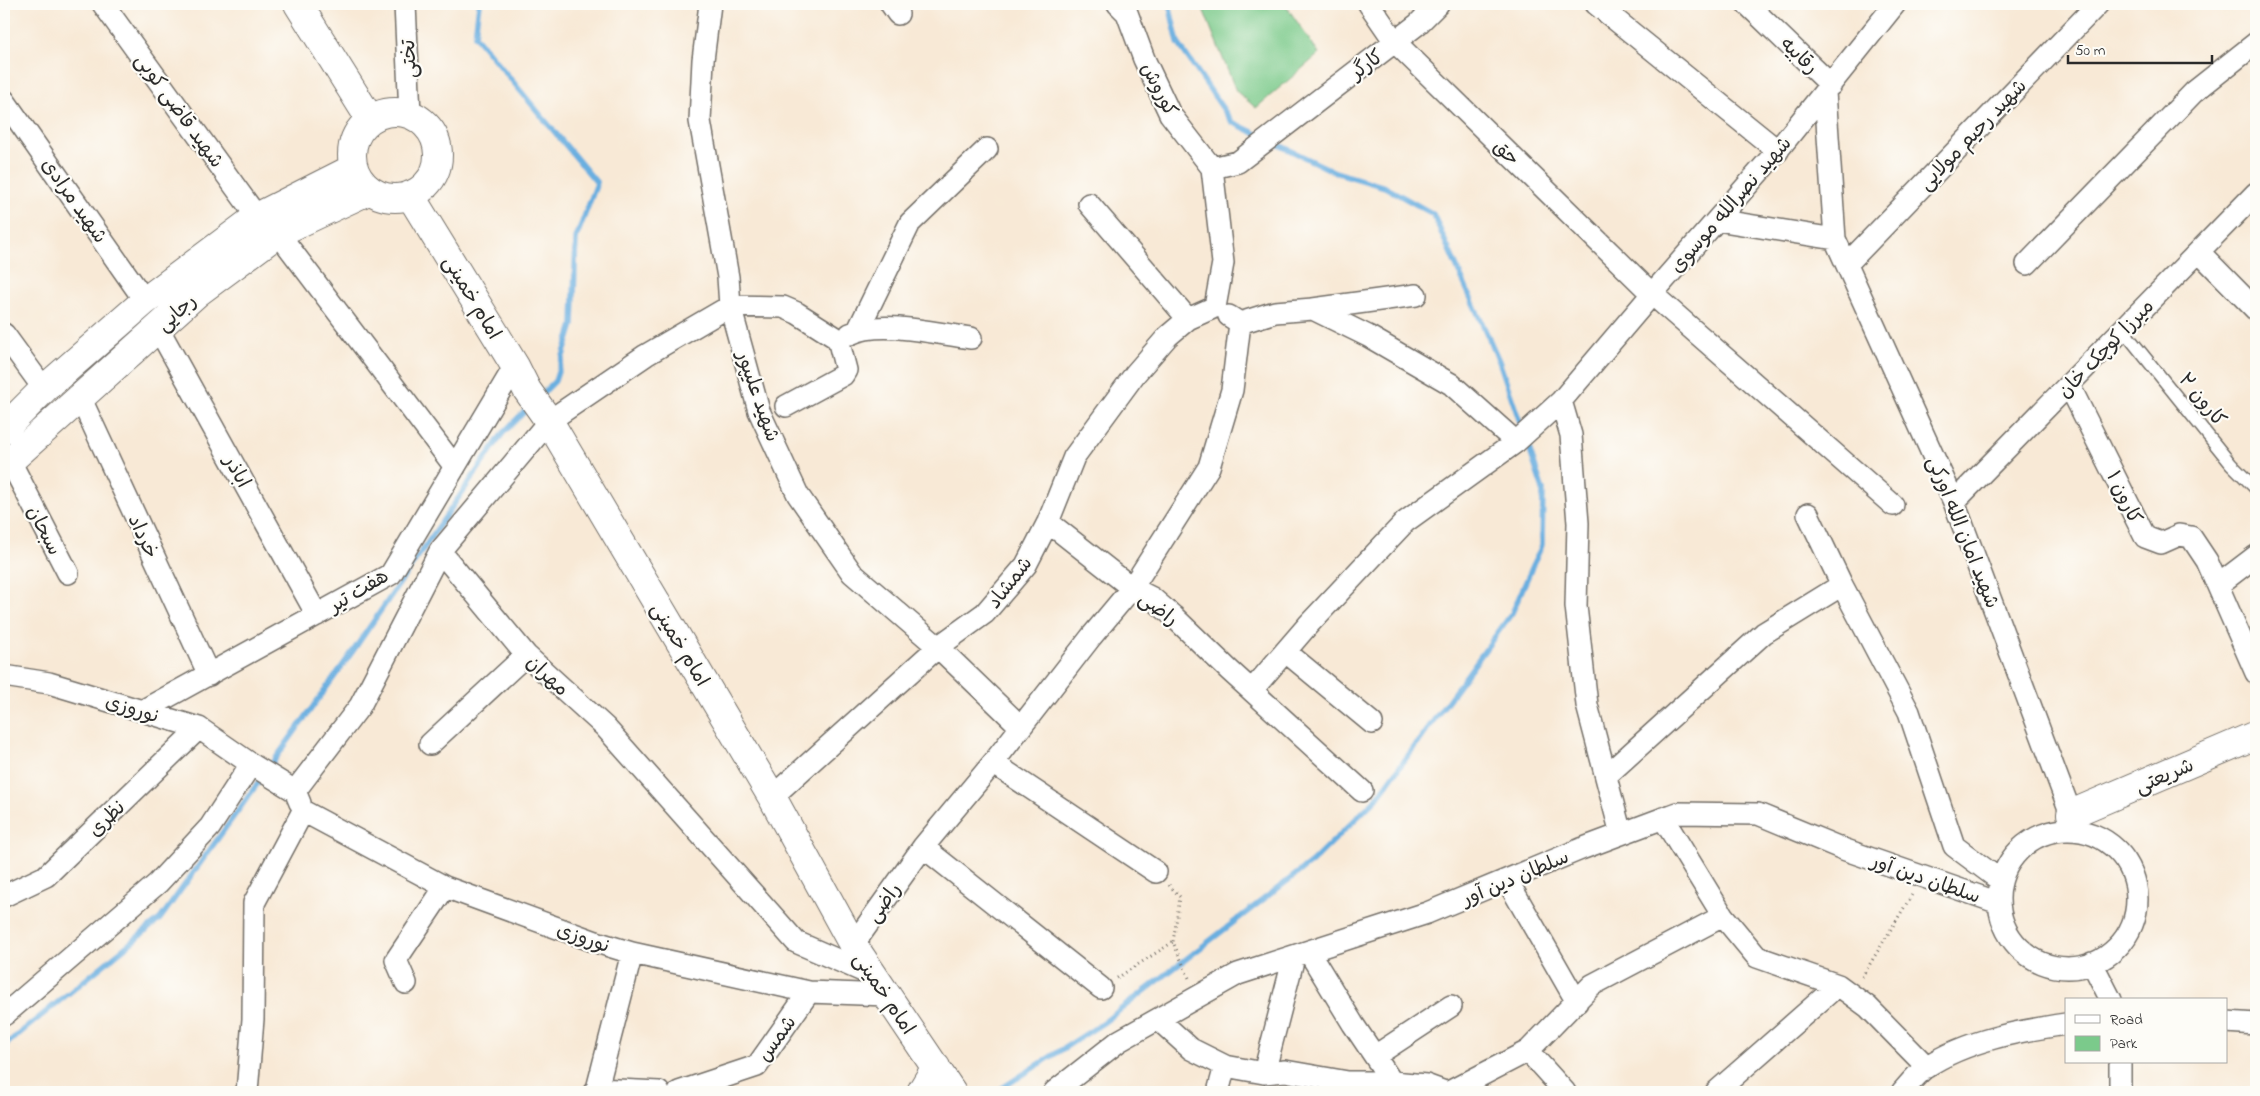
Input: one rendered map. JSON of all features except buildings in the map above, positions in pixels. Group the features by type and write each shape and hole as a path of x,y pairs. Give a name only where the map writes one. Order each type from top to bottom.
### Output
{"main road":[{"path":"298,4 370,120"},
{"path":"382,113 410,114 423,122 432,133 438,147 438,162 432,176 423,187 410,195 396,198 382,196 370,190 360,180 354,168 352,154 354,141 360,129 382,113"},
{"name":"رجایی","path":"4,429 44,389 145,300 267,225 354,168"},
{"name":"رجایی","path":"7,463 197,293 267,225 370,190"},
{"name":"امام خمینی","path":"410,195 546,416 772,797 853,945 952,1092"},
{"name":"شریعتی","path":"2076,822 2256,735"},
{"path":"921,1092 936,1067"}],"street":[{"name":"شهید قاضی کوبی","path":"103,4 267,225 455,467"},
{"name":"تختی","path":"405,4 410,114"},
{"name":"شهید علیپور","path":"710,4 703,60 700,121 728,277 730,306 759,410 798,495 852,572 938,647 1022,727"},
{"name":"حق","path":"1369,4 1395,42 1652,294 1894,505"},
{"name":"کارگر","path":"1212,168 1238,162 1418,24 1438,4"},
{"path":"1596,4 1778,151"},
{"name":"رقابیه","path":"1747,4 1828,88"},
{"name":"شهید نصرالله موسوی","path":"1516,442 1561,401 1778,151 1896,4"},
{"name":"شهید رحیم مولایی","path":"1847,264 2098,4"},
{"name":"کوروش","path":"1124,7 1144,59 1170,114 1212,168"},
{"path":"2027,264 2194,92 2256,43"},
{"name":"شهید امان الله اورکی","path":"1828,88 1836,239 1954,502 2076,822"},
{"name":"شهید مرادی","path":"4,100 145,300"},
{"path":"858,330 910,223 988,150"},
{"path":"1212,168 1223,263 1215,307 1240,323"},
{"name":"میرزا کوچک خان","path":"1954,502 2256,195"},
{"path":"1089,204 1188,319"},
{"path":"1717,220 1836,239"},
{"path":"2199,252 2256,310"},
{"path":"1240,323 1275,312 1416,296"},
{"path":"247,1092 253,1020 254,903 303,811 295,791 360,706 440,550 546,416 730,306 783,307 797,313 838,339 846,370 843,374 786,406"},
{"name":"شمشاد","path":"772,797 938,647 985,613 1026,565 1048,522 1074,457 1135,374 1168,336 1188,319 1215,307"},
{"path":"1252,690 1308,625 1405,522 1516,442 1452,384 1368,336 1313,309"},
{"path":"1048,522 1132,588 1209,467 1232,390 1240,323"},
{"path":"838,339 858,330 887,327 971,338"},
{"name":"اباذر","path":"158,328 317,615"},
{"path":"4,334 44,389"},
{"name":"هفت تیر","path":"142,711 391,574 455,467 521,378"},
{"name":"کارون ۱","path":"2069,385 2145,538 2161,543 2179,535 2191,538 2207,561 2256,673"},
{"name":"خرداد","path":"80,398 208,674"},
{"path":"1561,401 1571,435 1578,523 1576,606 1587,705 1621,834"},
{"name":"سبحان","path":"7,463 68,572"},
{"path":"1808,514 1842,585 1909,712 1954,846 2001,882"},
{"name":"مهران","path":"440,550 526,655 604,726 796,942 879,985"},
{"path":"2218,585 2256,556"},
{"path":"1606,776 1764,633 1842,585"},
{"name":"راضی","path":"853,945 923,847 993,763 1091,637 1132,588 1152,598 1173,616 1362,791"},
{"path":"1286,652 1372,723"},
{"path":"430,744 526,655"},
{"name":"نوروزی","path":"4,676 49,683 199,728 251,764 295,791"},
{"name":"نظری","path":"4,896 46,876 199,728"},
{"path":"993,763 1156,872"},
{"path":"4,1015 158,883 210,827 251,764"},
{"name":"نوروزی","path":"303,811 445,887 632,953 809,992 879,985"},
{"name":"سلطان دین آور","path":"1054,1092 1119,1041 1238,974 1427,913 1677,813 1758,814 1843,849 1999,903"},
{"path":"1664,818 1723,916 1757,957 1844,990 1868,1007 1927,1067"},
{"path":"2076,822 2113,845 2125,859 2134,875 2137,892 2137,910 2131,928 2122,943 2108,955 2092,963 2077,967 2060,967 2045,964 2030,956 2018,946 2008,933 1999,903 2001,882 2007,866 2017,852 2031,840 2046,833 2063,830 2076,822"},
{"path":"923,847 1102,988"},
{"path":"1507,880 1577,1002"},
{"path":"406,983 396,960 445,887"},
{"path":"1449,1092 1528,1051 1592,985 1723,916"},
{"path":"632,953 596,1091 659,1092"},
{"path":"1302,954 1392,1082"},
{"path":"1264,1073 1302,954"},
{"path":"2092,963 2110,998"},
{"path":"1716,1092 1844,990"},
{"name":"شمس","path":"679,1092 758,1066 809,992"},
{"path":"1375,1056 1451,1006"},
{"path":"1159,1020 1191,1049 1225,1066 1264,1073 1285,1071 1348,1082 1392,1082 1426,1086 1445,1092"},
{"path":"2228,1022 2256,1024"},
{"path":"1902,1092 1927,1067 1974,1043 2037,1028 2065,1024"},
{"path":"1528,1051 1564,1092"},
{"path":"2120,1064 2120,1092"},
{"path":"1218,1092 1225,1066"}],"lane":[{"name":"کارون ۲","path":"2123,330 2232,464 2256,489"}],"path":[{"path":"1156,872 1180,897 1173,942 1198,997"},
{"path":"1844,990 1923,877"},
{"path":"1102,988 1173,942"}],"green space":[{"path":"1201,4 1285,4 1319,54 1256,108 1236,91"}],"waterway":[{"path":"479,4 475,36 597,183 576,238 573,325 555,381 539,397"},
{"path":"1169,4 1178,43 1232,122 1263,137"},
{"path":"1273,142 1335,172 1385,187 1433,214 1499,361 1523,431"},
{"path":"4,1046 160,919 353,651 503,433 529,407"},
{"path":"996,1092 1103,1023 1312,862 1377,798 1512,613 1542,545 1543,490 1526,439"}]}
